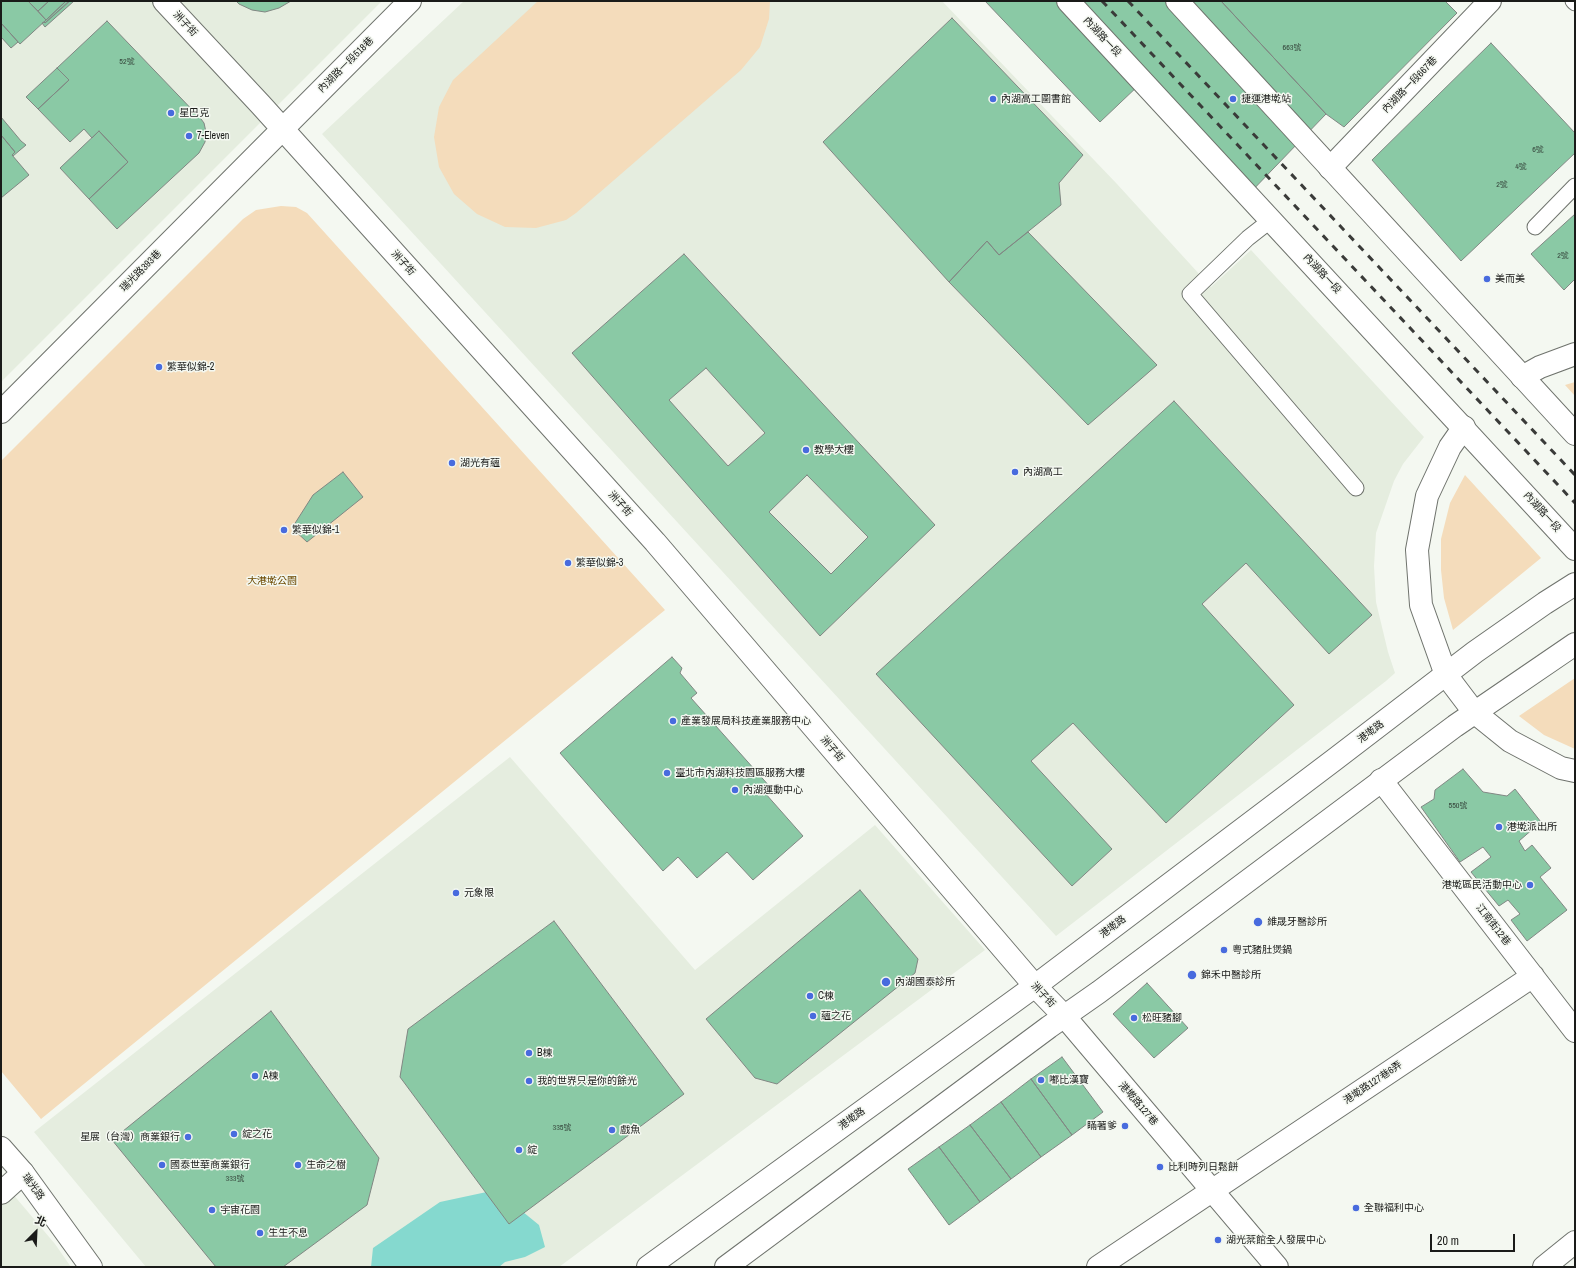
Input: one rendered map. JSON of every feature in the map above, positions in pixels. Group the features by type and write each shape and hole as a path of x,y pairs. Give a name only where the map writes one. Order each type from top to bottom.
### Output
{"street":[{"name":"洲子街","path":"164,1 282,129 655,542 1035,986 1065,1017"},
{"name":"內湖路一段518巷","path":"282,129 410,1"},
{"name":"內湖路一段","path":"1068,1 1464,427 1575,549"},
{"path":"1177,1 1575,434"},
{"name":"內湖路一段667巷","path":"1330,168 1490,1"},
{"name":"瑞光路393巷","path":"1,412 282,129"},
{"path":"1522,377 1540,366 1575,354"},
{"path":"1464,427 1450,446 1427,496 1417,550 1421,605 1446,675 1474,712 1510,741 1561,768 1575,771"},
{"name":"港墘路","path":"648,1267 1035,986 1475,652 1575,584"},
{"path":"726,1267 1065,1017 1474,712 1575,644"},
{"name":"江南街12巷","path":"1382,780 1575,1031"},
{"name":"港墘路127巷6弄","path":"1212,1190 1532,976"},
{"name":"港墘路127巷","path":"1065,1017 1277,1267"},
{"name":"瑞光路","path":"1,1148 23,1173 91,1267"},
{"path":"1,1193 23,1173"},
{"path":"1098,1267 1212,1190"},
{"path":"1544,1267 1575,1242"}],"lane":[{"path":"1535,227 1575,186"},
{"path":"1271,220 1248,238 1190,294 1356,488"}],"shaded area":[{"path":"1,1 382,1 1,382"},
{"name":"內湖高工","path":"464,1 942,1 1117,184 1211,287 1251,250 1424,437 1403,464 1394,481 1376,533 1374,566 1376,602 1388,652 1395,673 1056,936 322,134"},
{"path":"510,757 695,970 875,825 985,950 559,1267 146,1267 34,1132"},
{"path":"1,1180 55,1244 71,1267 1,1267"}],"green space":[{"path":"538,1 770,1 769,19 760,47 741,70 576,213 566,220 536,228 505,227 477,214 454,194 439,167 434,137 439,107 453,80"},
{"name":"大港墘公園","path":"281,206 296,207 307,213 665,610 41,1119 1,1071 1,461 243,219 256,210"},
{"path":"1575,382 1575,396 1565,385"},
{"path":"1465,475 1541,558 1453,630 1444,598 1441,570 1441,539 1450,503"},
{"path":"1575,678 1575,749 1544,735 1519,716"}],"water":[{"path":"496,1190 539,1225 545,1247 525,1257 505,1262 499,1267 371,1267 373,1248 440,1202"}],"building":[{"path":"1,1 28,1 46,20 20,44 1,23"},
{"path":"28,1 49,1 38,11"},
{"path":"49,1 65,2 46,20 38,11"},
{"path":"64,1 69,1 45,23 44,22 65,2"},
{"path":"70,1 74,1 45,27 42,23 45,23"},
{"path":"236,1 291,1 279,8 265,12 252,10"},
{"name":"捷運港墘站","path":"985,1 1221,1 1326,114 1247,196 1140,84 1100,122"},
{"path":"1221,1 1445,1 1457,13 1344,127 1326,114"},
{"path":"952,18 1083,155 1059,183 1061,205 999,255 987,241 949,282 823,142"},
{"path":"107,21 201,119 204,123 206,132 205,142 199,153 117,229 89,199 128,162 99,131 92,138 84,129 70,142 38,109 69,80 57,68"},
{"path":"1,23 18,42 11,48 1,37"},
{"path":"1491,43 1575,133 1575,153 1461,261 1372,160"},
{"path":"57,68 69,80 38,109 26,97"},
{"path":"1,117 26,145 13,156 12,155 15,152 1,135"},
{"path":"99,131 128,162 89,199 60,168"},
{"path":"1,135 15,152 12,155 29,175 1,198"},
{"path":"1575,214 1575,279 1564,290 1531,254"},
{"path":"1028,232 1157,365 1088,425 949,282 987,241 999,255"},
{"name":"教學大樓","path":"684,254 935,525 820,636 572,353","holes":["706,368 765,433 728,466 669,400","807,475 868,537 831,574 769,512"]},
{"path":"1174,401 1372,615 1329,654 1246,563 1202,604 1294,705 1166,823 1073,723 1031,761 1112,849 1072,886 876,674"},
{"path":"343,472 363,497 307,542 292,528 313,495"},
{"name":"臺北市內湖科技園區服務大樓","path":"672,657 682,668 680,673 697,693 691,698 771,788 765,793 803,836 753,880 727,852 697,878 678,857 663,871 560,753"},
{"path":"1463,769 1483,792 1507,796 1515,789 1541,822 1519,841 1525,851 1532,845 1551,868 1540,877 1567,910 1527,941 1511,920 1520,914 1508,900 1499,906 1471,872 1491,857 1483,847 1460,862 1421,807 1434,799 1435,790"},
{"name":"C棟","path":"860,890 918,959 915,973 777,1084 755,1078 706,1019"},
{"name":"B棟","path":"554,921 684,1094 509,1224 400,1077 408,1029"},
{"path":"1147,983 1188,1028 1154,1058 1113,1014"},
{"name":"A棟","path":"271,1011 379,1158 367,1205 283,1267 216,1267 112,1140"},
{"path":"1062,1057 1103,1112 1072,1135 1031,1079"},
{"path":"1031,1079 1072,1135 1041,1157 1001,1102"},
{"path":"1001,1102 1041,1157 1011,1179 970,1125"},
{"path":"970,1125 1011,1179 980,1202 939,1147"},
{"path":"939,1147 980,1202 949,1225 908,1169"}],"railway":[{"path":"1102,1 1575,503"},
{"path":"1128,1 1575,475"}],"place":[{"name":"內湖高工圖書館","path":"993,99"},
{"name":"捷運港墘站","path":"1233,99"},
{"name":"星巴克","path":"171,113"},
{"name":"7-Eleven","path":"189,136"},
{"name":"美而美","path":"1487,279"},
{"name":"繁華似錦-2","path":"159,367"},
{"name":"教學大樓","path":"806,450"},
{"name":"湖光有蘊","path":"452,463"},
{"name":"內湖高工","path":"1015,472"},
{"name":"繁華似錦-1","path":"284,530"},
{"name":"繁華似錦-3","path":"568,563"},
{"name":"產業發展局科技產業服務中心","path":"673,721"},
{"name":"臺北市內湖科技園區服務大樓","path":"667,773"},
{"name":"內湖運動中心","path":"735,790"},
{"name":"港墘派出所","path":"1499,827"},
{"name":"港墘區民活動中心","path":"1530,885"},
{"name":"元象限","path":"456,893"},
{"name":"維晟牙醫診所","path":"1258,922"},
{"name":"粵式豬肚煲鍋","path":"1224,950"},
{"name":"錦禾中醫診所","path":"1192,975"},
{"name":"內湖國泰診所","path":"886,982"},
{"name":"C棟","path":"810,996"},
{"name":"蘊之花","path":"813,1016"},
{"name":"松旺豬腳","path":"1134,1018"},
{"name":"B棟","path":"529,1053"},
{"name":"A棟","path":"255,1076"},
{"name":"嘟比漢寶","path":"1041,1080"},
{"name":"我的世界只是你的餘光","path":"529,1081"},
{"name":"瞞著爹","path":"1125,1126"},
{"name":"戲魚","path":"612,1130"},
{"name":"綻之花","path":"234,1134"},
{"name":"星展（台灣）商業銀行","path":"188,1137"},
{"name":"綻","path":"519,1150"},
{"name":"國泰世華商業銀行","path":"162,1165"},
{"name":"生命之樹","path":"298,1165"},
{"name":"比利時列日鬆餅","path":"1160,1167"},
{"name":"全聯福利中心","path":"1356,1208"},
{"name":"宇宙花園","path":"212,1210"},
{"name":"生生不息","path":"260,1233"},
{"name":"湖光棻館全人發展中心","path":"1218,1240"}]}
